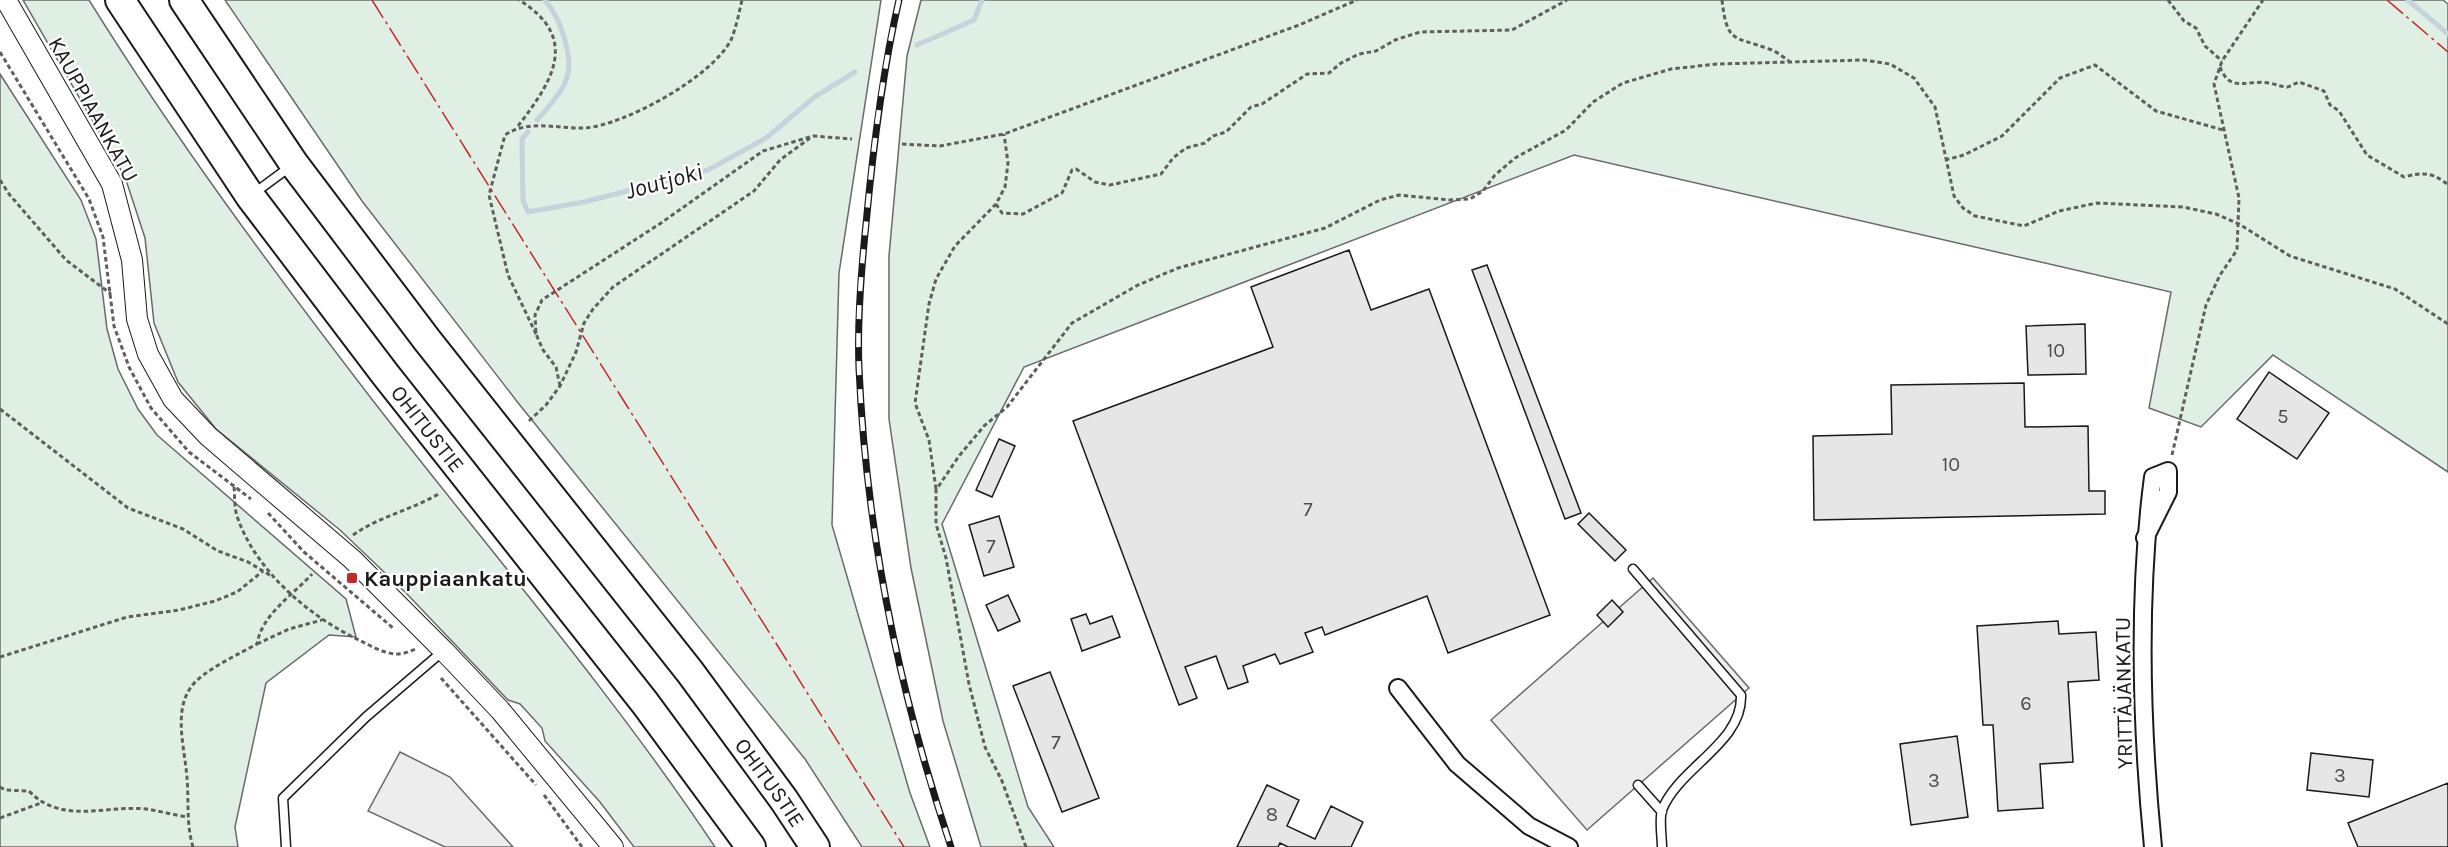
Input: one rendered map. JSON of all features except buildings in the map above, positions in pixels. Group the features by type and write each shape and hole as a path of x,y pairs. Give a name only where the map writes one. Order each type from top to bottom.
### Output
{"highway":[{"name":"OHITUSTIE","path":"120,0 250,196 385,374 652,712 751,847"},
{"name":"OHITUSTIE","path":"184,0 294,164 427,340 690,672 784,800 815,847"}],"street":[{"name":"KAUPPIAANKATU","path":"6,0 112,184 132,260 137,319 148,354 173,399 233,459 352,559 444,651 500,710 613,847"},
{"name":"YRITTÄJÄNKATU","path":"2153,847 2146,779 2145,538 2168,492 2168,471"},
{"path":"1398,688 1457,764 1529,826 1569,847"}],"lane":[{"path":"250,196 294,164"},
{"path":"1633,569 1741,695 1742,706 1734,727 1681,780 1662,812 1662,847"},
{"path":"286,847 283,798 366,717 444,651"},
{"path":"1638,785 1662,812"}],"path":[{"path":"519,0 533,9 548,26 557,52 554,71 542,96 518,126 505,135 489,195 508,275 543,350 556,367 560,386"},
{"path":"518,126 586,128 621,119 657,102 691,80 718,56 730,40 742,0"},
{"path":"902,144 940,146 1004,134 1299,25 1357,0"},
{"path":"996,204 1002,213 1023,214 1062,193 1072,170 1076,169 1095,182 1110,185 1161,174 1173,158 1186,148 1204,143 1213,136 1226,132 1251,107 1262,104 1307,74 1329,73 1341,63 1359,54 1376,51 1395,40 1420,32 1512,30 1567,0"},
{"path":"1722,0 1723,16 1732,36 1748,44 1770,49 1791,62"},
{"path":"2168,0 2184,21 2196,28 2205,46 2222,61"},
{"path":"2168,471 2206,305 2220,275 2237,250 2239,198 2214,84 2219,65 2263,0"},
{"path":"936,490 959,456 984,426 1007,407 1072,323 1138,285 1199,262 1325,228 1345,220 1380,200 1399,195 1470,199 1483,191 1495,175 1515,158 1566,130 1593,102 1623,83 1671,69 1717,63 1864,60 1890,64 1914,78 1935,107 1954,196 1963,208 1975,216 2003,224 2024,226 2059,211 2097,202 2183,207 2216,214 2239,224 2289,256 2395,289 2448,324"},
{"path":"1945,160 1964,155 2002,136 2060,78 2095,65 2156,111 2223,130"},
{"path":"2219,65 2223,76 2235,84 2268,82 2288,87 2299,82 2318,87 2324,91 2330,105 2339,111 2367,155 2404,177 2420,172 2434,174 2448,185"},
{"path":"1004,134 1008,163 1005,187 996,204 955,246 936,279 929,304 915,402 929,440 936,490 936,524 946,558 969,684 986,747 1002,781 1026,847"},
{"path":"536,334 535,315 542,300 661,223 763,151 813,136 852,139"},
{"path":"529,421 546,405 560,386 576,352 584,323 593,309 613,288 754,191 780,160 813,136"},
{"path":"0,180 9,194 66,260 111,294"},
{"path":"0,409 128,508 183,529 218,551 248,562 273,578 322,620 380,651 399,654 418,649"},
{"path":"234,487 237,517 273,578"},
{"path":"352,536 371,522 425,502 440,493"},
{"path":"0,657 128,617 179,610 215,601 237,592 263,571"},
{"path":"257,644 259,630 290,594 312,574"},
{"path":"193,847 188,817 188,780 181,725 184,701 192,685 257,644 288,629 322,620"},
{"path":"0,787 6,790 29,790 41,803 54,809 92,811 145,809 188,817"},
{"path":"0,818 41,803"}],"green space":[{"path":"23,0 89,0 156,104 263,255 374,402 634,732 715,847 634,847 600,802 545,741 542,728 520,704 508,700 407,594 340,530 216,429 178,382 154,323 145,238 125,177"},
{"path":"225,0 881,0 839,273 832,525 910,793 930,847 862,847 805,759 519,404 362,201"},
{"path":"921,0 2443,0 2448,4 2448,472 2273,355 2201,427 2149,408 2171,292 1574,155 1024,367 942,524 1028,807 1054,847 981,847 943,721 911,568 889,419 889,256 907,56"},
{"path":"0,74 81,200 96,239 107,329 118,369 138,409 157,435 346,599 356,637 329,635 266,683 235,827 238,847 0,847"}],"shaded area":[{"path":"1653,578 1749,688 1587,830 1491,720"},
{"path":"400,752 450,777 513,847 445,847 368,811"}],"waterway":[{"path":"537,120 560,93 568,74 569,63 561,28 545,0"},
{"name":"Joutjoki","path":"917,45 974,20 982,0"},
{"name":"Joutjoki","path":"2408,0 2448,34"},
{"name":"Joutjoki","path":"528,132 522,139 523,200 528,212 584,202 708,170 766,138 816,96 855,72"}],"railway":[{"path":"899,0 883,83 872,168 860,296 859,368 869,490 888,611 916,730 951,847"}],"power":[{"path":"372,0 904,847"},
{"path":"2387,0 2448,52"}],"place":[{"name":"Kauppiaankatu","path":"352,578"}]}
